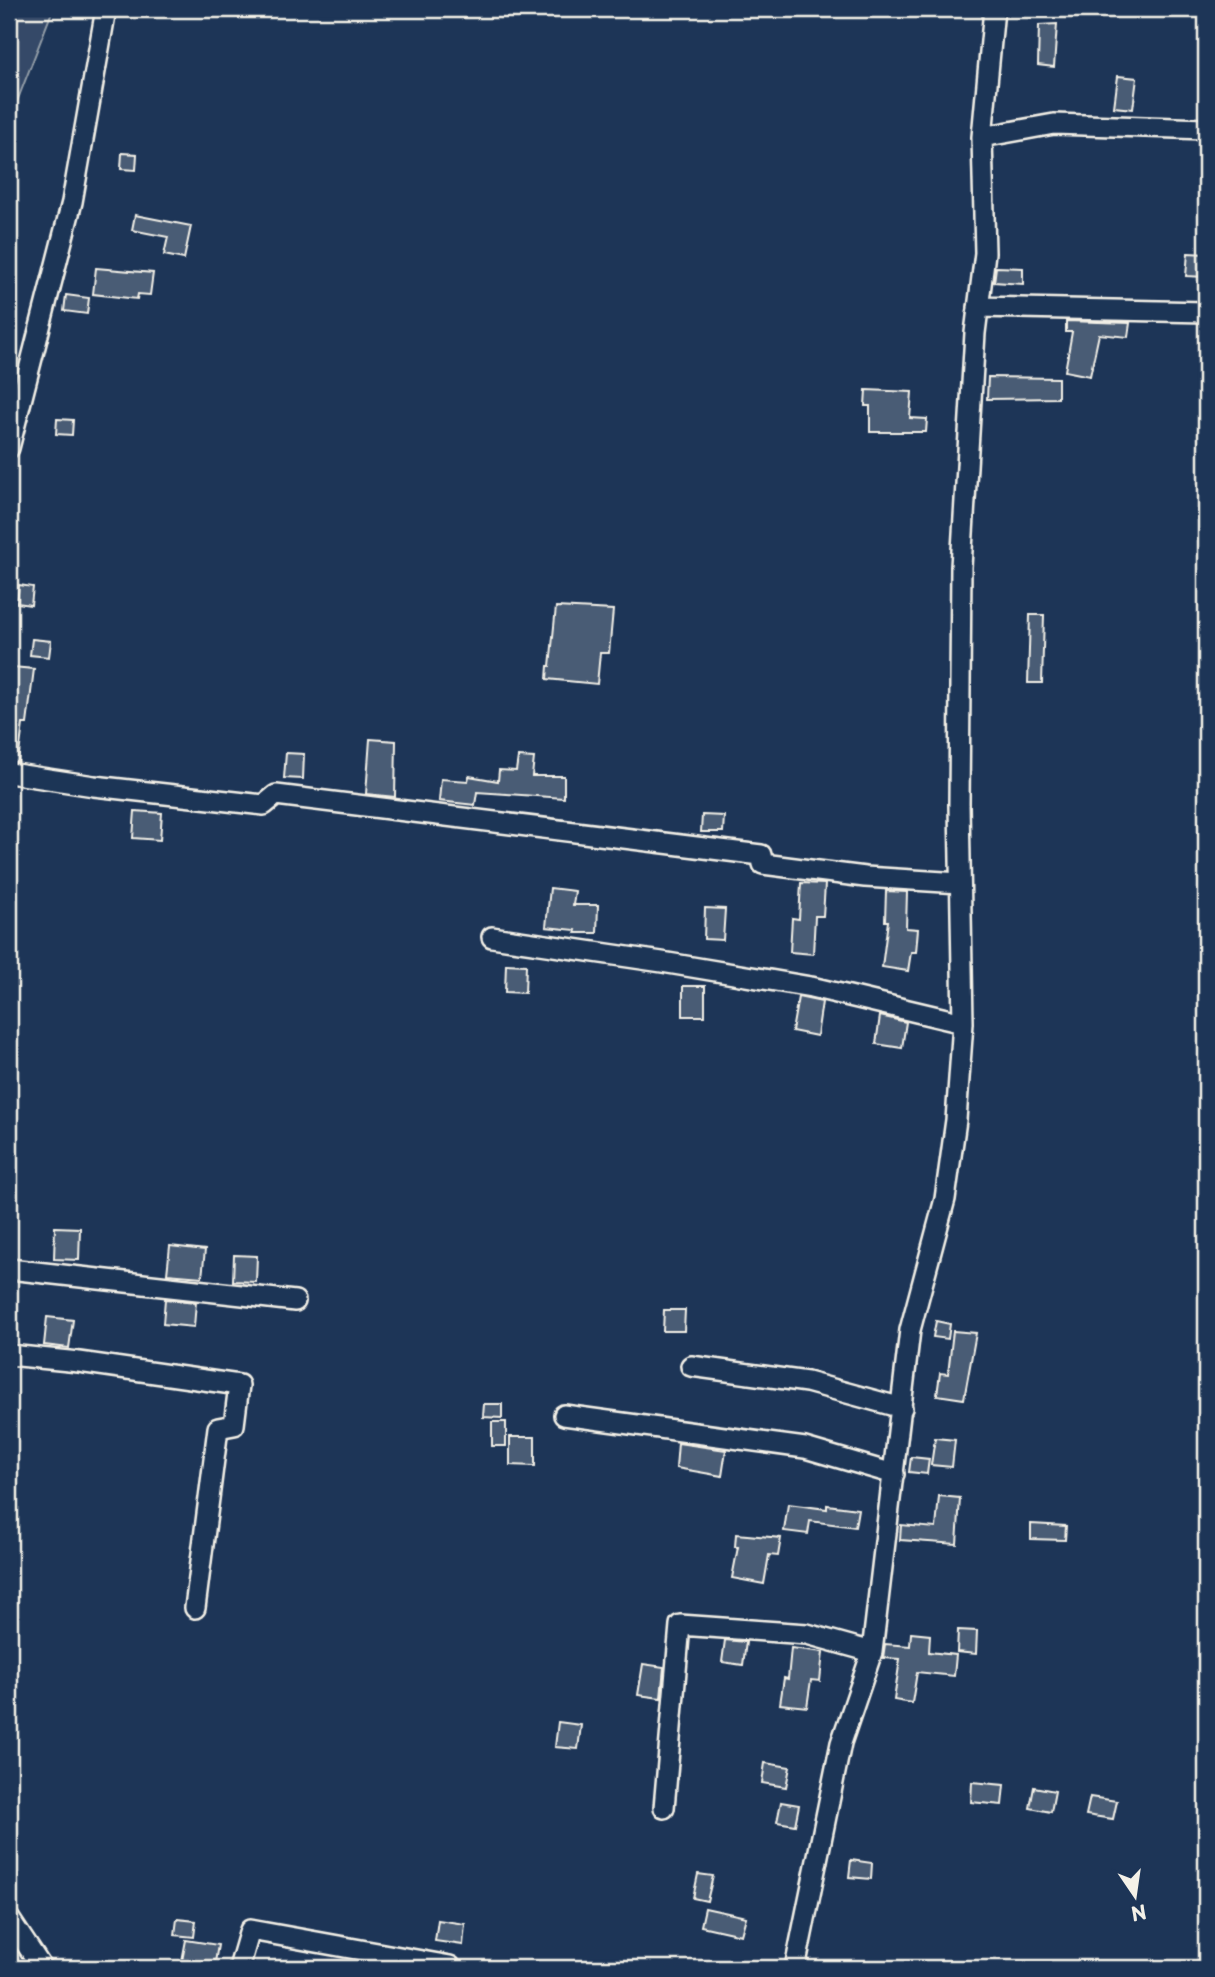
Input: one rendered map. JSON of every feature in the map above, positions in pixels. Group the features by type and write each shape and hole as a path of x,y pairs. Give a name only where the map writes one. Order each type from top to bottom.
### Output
{"street":[{"path":"9,448 72,202 106,9"},
{"path":"795,1968 841,1743 872,1652 910,1330 945,1199 956,1121 962,1023 961,567 978,307 985,253 982,137 994,9"},
{"path":"982,137 1054,124 1206,129"},
{"path":"978,307 1206,312"},
{"path":"9,774 264,805 276,795 761,855 763,864 865,877 960,883"},
{"path":"492,937 811,987 962,1023"},
{"path":"9,1269 295,1301"},
{"path":"9,1355 79,1362 239,1385 234,1425 218,1428 195,1608"},
{"path":"691,1366 807,1382 902,1408"},
{"path":"565,1415 805,1448 894,1474"},
{"path":"664,1808 680,1625 807,1634 872,1652"},
{"path":"9,1919 42,1968"},
{"path":"239,1968 250,1930 450,1966"}],"shaded area":[{"path":"9,9 53,9 9,122"}],"building":[{"path":"1057,24 1054,67 1038,65 1039,25"},
{"path":"1118,76 1137,78 1133,109 1114,107"},
{"path":"122,153 137,154 136,170 121,169"},
{"path":"135,215 191,226 184,259 164,255 168,237 132,230"},
{"path":"1188,253 1206,254 1206,277 1186,276"},
{"path":"996,267 1023,268 1023,284 994,282"},
{"path":"96,268 153,273 150,295 138,294 137,299 93,294"},
{"path":"66,295 89,298 87,314 64,311"},
{"path":"1066,321 1130,323 1128,337 1099,334 1090,376 1065,371 1072,332 1066,332"},
{"path":"988,377 1058,378 1058,398 987,399"},
{"path":"866,390 912,392 910,418 927,419 926,432 870,432 870,406 865,406"},
{"path":"57,419 73,420 72,435 56,434"},
{"path":"19,585 33,587 31,605 17,603"},
{"path":"556,607 613,610 609,653 600,653 597,684 547,679"},
{"path":"1030,615 1044,615 1042,683 1028,683"},
{"path":"32,639 51,641 49,657 30,655"},
{"path":"12,667 34,669 27,724 23,724 18,762 9,761 9,694"},
{"path":"370,739 396,741 395,797 366,794"},
{"path":"286,753 304,754 303,779 284,778"},
{"path":"518,757 534,758 532,776 564,776 564,798 477,792 475,805 439,801 441,779 468,781 469,776 498,781 499,770 516,771"},
{"path":"135,811 162,813 160,840 133,838"},
{"path":"702,815 724,816 723,832 701,832"},
{"path":"801,883 825,884 823,916 815,916 813,954 790,952 792,918 799,919"},
{"path":"550,888 575,891 573,905 598,905 597,933 575,933 576,930 546,927"},
{"path":"886,891 907,892 906,928 918,929 916,952 911,952 908,971 882,967 888,921 885,921"},
{"path":"705,908 725,909 723,940 704,939"},
{"path":"506,964 526,965 525,993 505,992"},
{"path":"683,986 705,986 705,1016 683,1016"},
{"path":"798,997 822,1002 817,1036 792,1031"},
{"path":"880,1016 906,1022 902,1048 876,1044"},
{"path":"55,1227 80,1228 79,1260 54,1259"},
{"path":"170,1246 205,1250 202,1277 167,1274"},
{"path":"234,1255 257,1256 256,1282 233,1281"},
{"path":"165,1299 196,1302 194,1327 163,1324"},
{"path":"664,1310 685,1310 684,1331 663,1331"},
{"path":"47,1317 73,1320 69,1348 44,1345"},
{"path":"936,1321 950,1324 948,1339 933,1337"},
{"path":"953,1331 976,1333 964,1399 937,1395 940,1373 948,1374"},
{"path":"484,1404 502,1404 502,1418 483,1417"},
{"path":"492,1422 506,1422 506,1446 492,1446"},
{"path":"510,1437 535,1437 535,1466 510,1465"},
{"path":"935,1438 955,1440 952,1467 931,1465"},
{"path":"678,1443 726,1450 722,1476 676,1468"},
{"path":"911,1457 929,1459 927,1474 909,1472"},
{"path":"939,1496 960,1498 957,1544 900,1540 901,1525 936,1528"},
{"path":"788,1504 827,1509 827,1505 858,1509 855,1527 810,1521 808,1534 784,1531"},
{"path":"1031,1524 1066,1526 1065,1540 1031,1539"},
{"path":"736,1534 781,1538 778,1556 769,1555 764,1584 732,1578 738,1547 735,1547"},
{"path":"958,1630 977,1631 976,1654 957,1652"},
{"path":"911,1633 930,1635 929,1652 956,1655 954,1676 917,1672 912,1703 894,1700 900,1659 883,1658 885,1644 910,1646"},
{"path":"725,1640 746,1642 743,1665 722,1662"},
{"path":"791,1648 823,1652 820,1681 811,1680 807,1707 780,1704 784,1678 788,1679"},
{"path":"643,1664 664,1667 661,1698 638,1695"},
{"path":"558,1722 581,1725 578,1749 555,1747"},
{"path":"765,1763 790,1767 786,1787 762,1783"},
{"path":"972,1782 1004,1785 1002,1805 971,1802"},
{"path":"1034,1787 1055,1791 1051,1812 1030,1808"},
{"path":"1090,1797 1117,1801 1113,1819 1086,1815"},
{"path":"781,1802 799,1805 795,1825 777,1822"},
{"path":"851,1860 872,1863 871,1879 849,1877"},
{"path":"698,1874 713,1876 707,1901 693,1898"},
{"path":"705,1908 746,1917 741,1935 701,1926"},
{"path":"177,1919 196,1921 194,1937 175,1935"},
{"path":"438,1920 465,1924 463,1945 435,1941"},
{"path":"186,1940 218,1945 214,1968 181,1966"}]}
